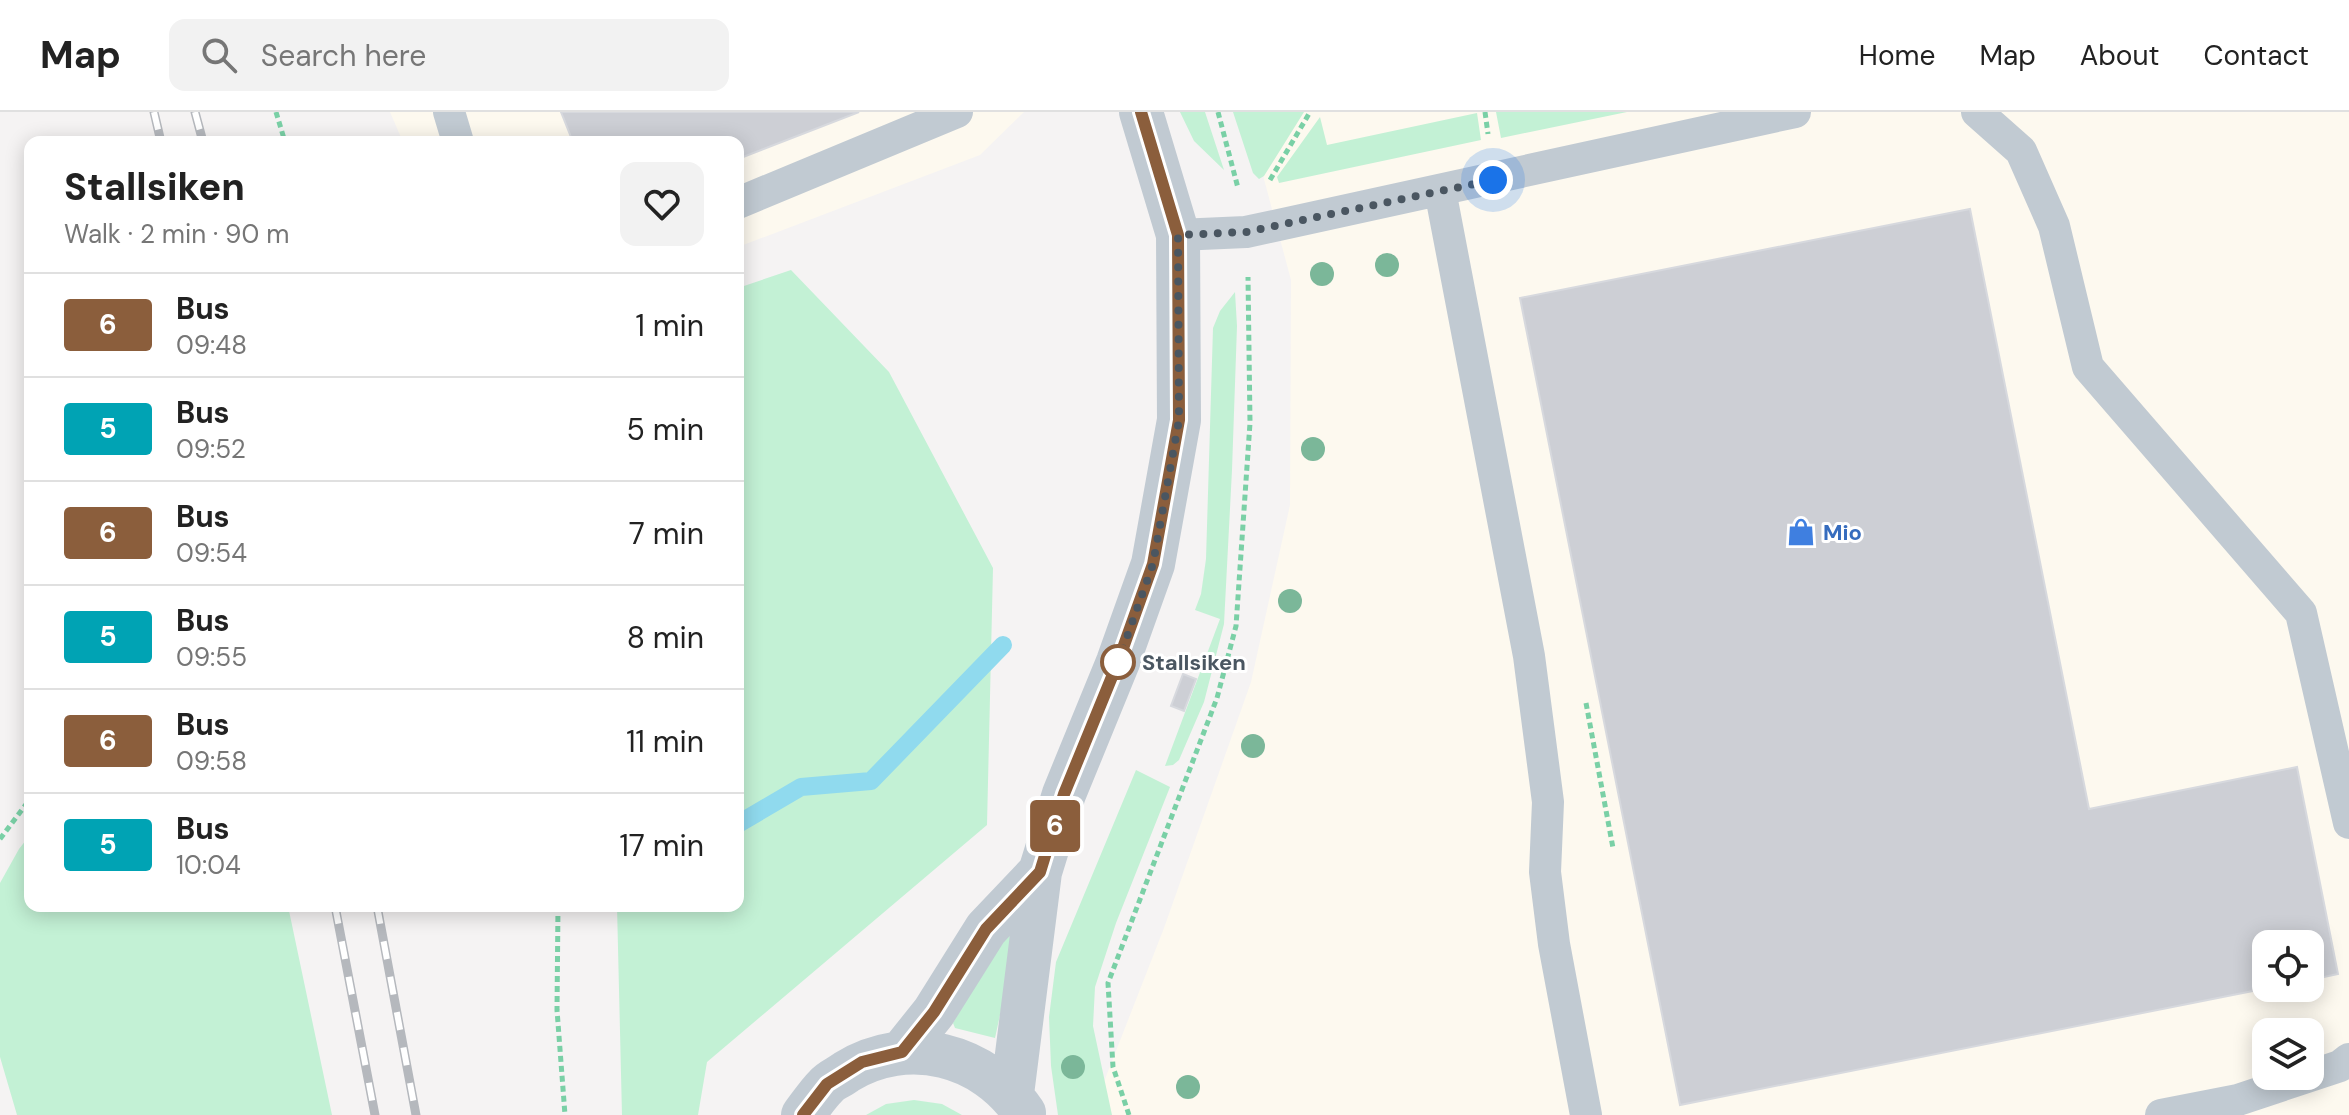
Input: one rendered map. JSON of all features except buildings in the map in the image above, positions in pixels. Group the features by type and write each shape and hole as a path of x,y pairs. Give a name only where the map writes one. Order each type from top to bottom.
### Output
{"street":[{"path":"1019,1105 1040,872 1064,794 1118,662 1153,564 1179,420 1178,235 1141,112"},
{"path":"902,1052 934,1012 986,929 1040,872"},
{"path":"803,1115 827,1084 862,1062 902,1052 942,1054 980,1069 1019,1105"}],"lane":[{"path":"449,112 456,136"},
{"path":"744,201 957,112"},
{"path":"1178,235 1246,232 1795,112"},
{"path":"1977,112 2021,151 2054,226 2088,367 2301,613 2349,823"},
{"path":"1440,190 1529,656 1548,802 1545,872 1554,944 1586,1115"},
{"path":"2161,1115 2238,1100 2340,1066 2349,1059"}],"path":[{"path":"276,112 283,136"},
{"path":"1218,112 1237,178"},
{"path":"1272,174 1310,112"},
{"path":"1485,112 1488,133"},
{"path":"1129,1115 1113,1067 1108,983 1217,698 1236,626 1250,423 1248,275"},
{"path":"0,839 24,807"},
{"path":"558,912 557,1010 565,1115"}],"shaded area":[{"path":"390,112 1024,112 980,155 744,245 744,136 400,136"},
{"name":"Stallsiken","path":"1246,112 2349,112 2349,1115 1091,1115 1164,928 1251,682 1290,505 1291,280"}],"green space":[{"path":"1180,112 1205,112 1224,170 1194,141"},
{"path":"1233,112 1304,112 1264,176 1259,179 1253,173"},
{"path":"1496,112 1627,112 1501,138"},
{"path":"1477,113 1481,140 1279,183 1277,177 1320,117 1327,145"},
{"path":"791,270 889,372 993,568 987,825 707,1062 698,1115 622,1115 617,912 744,912 744,286"},
{"path":"1235,292 1237,326 1224,624 1204,702 1179,760 1165,766 1220,619 1195,610 1201,594 1206,559 1213,328 1220,311"},
{"path":"1136,770 1170,787 1116,923 1095,987 1093,1026 1112,1115 1058,1115 1051,1066 1049,1017 1056,962"},
{"path":"24,843 24,912 289,912 332,1115 17,1115 0,1057 0,883"},
{"path":"1004,933 1017,937 995,1038 955,1028 953,1023"},
{"path":"914,1100 942,1104 962,1115 866,1115 886,1104"}],"waterway":[{"path":"744,820 801,787 871,781 1003,645"}],"railway":[{"path":"154,112 160,136"},
{"path":"195,112 201,136"},
{"path":"336,912 375,1115"},
{"path":"378,912 416,1115"}],"bus line":[{"name":"6","path":"803,1115 827,1084 862,1062 902,1052 934,1012 986,929 1040,872 1064,794 1118,662 1153,564 1179,420 1178,235 1141,112"}],"place":[{"name":"Mio","path":"1801,532"},
{"name":"Stallsiken","path":"1118,662"}],"route":[{"path":"1118,662 1153,564 1179,420 1178,235 1246,232 1493,180"}]}
